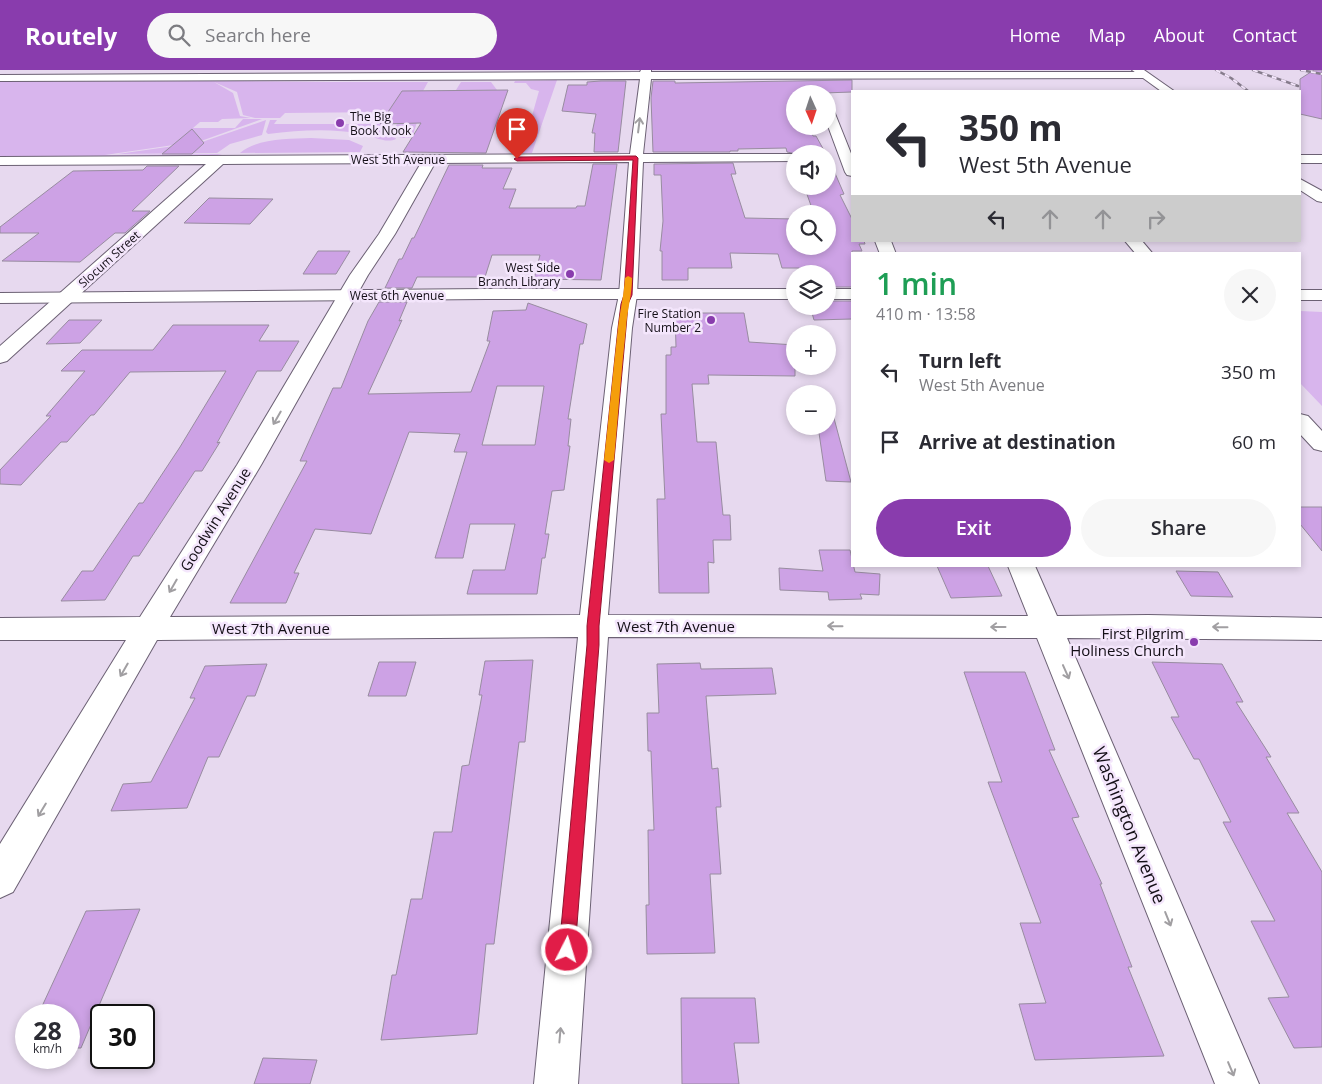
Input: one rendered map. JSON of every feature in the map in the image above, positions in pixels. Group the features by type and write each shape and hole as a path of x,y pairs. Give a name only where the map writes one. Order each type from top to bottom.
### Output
{"street":[{"path":"811,72 816,85"},
{"path":"0,78 811,72 1141,73 1166,90"},
{"path":"556,1084 593,645 593,626 622,328 628,295 636,158 645,73"},
{"path":"976,73 988,85"},
{"path":"836,129 849,157 836,157"},
{"name":"West 5th Avenue","path":"3,163 786,157"},
{"name":"Goodwin Avenue","path":"0,879 302,376 348,296 387,234 430,159"},
{"path":"1301,159 1322,159"},
{"name":"Slocum Street","path":"0,357 219,160"},
{"path":"1301,184 1322,198"},
{"path":"1134,242 1143,252"},
{"name":"West 6th Avenue","path":"0,298 786,294"},
{"path":"836,294 851,294"},
{"path":"1301,295 1322,295"},
{"path":"1301,422 1322,444"},
{"name":"Washington Avenue","path":"1020,567 1080,703 1237,1084"},
{"name":"West 7th Avenue","path":"0,629 593,626 1148,626 1322,628"}],"shaded area":[{"path":"425,80 234,82 428,82 423,91 402,91 388,112 285,113 280,118 255,118 243,115 237,92 214,82 233,93 240,116 251,118 200,122 193,128 235,128 243,119 262,119 201,141 105,155 222,154 213,156 0,158 0,82"},
{"path":"557,80 532,153 513,153 515,150 525,150 529,138 526,137 539,91 531,89 526,83 514,83 515,81"},
{"path":"461,82 491,82 497,90 456,90"},
{"path":"401,119 418,119 412,138 400,138 394,128"},
{"path":"266,120 262,135 230,144 217,153 118,154 202,142"},
{"path":"270,120 277,120 274,124 393,124 390,129 396,139 388,141 363,134 327,130 268,134 266,132"},
{"path":"311,138 349,140 363,146 360,152 240,153 255,144 264,142"},
{"path":"1301,311 1322,312 1322,406 1301,384"}],"building":[{"path":"1314,70 1322,70 1322,119 1301,114 1300,79"},
{"path":"852,80 852,90 851,92 836,93 836,85 786,85 786,135 813,135 816,136 821,145 786,145 786,148 738,149 738,151 730,152 653,152 651,98 653,81 675,81 675,83"},
{"path":"626,81 618,152 594,152 595,133 592,133 596,114 562,111 568,85 587,85 587,82"},
{"path":"508,90 486,153 403,152 421,123 380,124 402,91"},
{"path":"192,129 204,143 192,154 162,154"},
{"path":"733,163 736,174 731,174 745,218 786,219 786,255 836,255 836,205 811,205 807,195 836,195 836,176 844,194 840,195 851,217 851,242 864,242 865,244 859,244 862,251 851,252 851,287 836,287 836,265 786,265 786,268 782,268 778,254 730,253 732,268 688,268 688,280 662,280 662,251 660,251 663,221 661,175 654,175 654,164"},
{"path":"593,164 617,164 601,280 534,279 540,255 492,255 485,277 417,277 412,288 385,288 399,259 402,259 412,238 414,238 449,165 483,165 482,168 512,168 503,189 516,189 509,208 576,208 577,206 585,206"},
{"path":"147,166 179,166 132,211 150,211 125,233 115,233 80,262 2,261 39,233 0,233 0,227 73,171 143,170"},
{"path":"209,198 273,199 250,224 184,223"},
{"path":"318,251 350,251 336,274 303,274"},
{"path":"836,301 851,301 851,319 814,320 813,315 836,315"},
{"path":"379,302 407,302 399,321 402,320 368,394 471,392 490,341 487,341 493,311 526,310 528,303 587,324 583,344 580,344 568,419 571,419 568,446 570,446 564,490 552,491 545,534 549,534 545,558 542,558 537,594 467,594 473,570 505,570 515,524 470,524 463,558 435,558 467,452 454,452 460,434 409,432 371,534 315,529 294,573 299,573 286,603 230,603 307,461 300,461 333,388 341,388 368,321","holes":["497,386 544,386 535,445 482,445"]},
{"path":"675,313 744,313 749,342 786,344 786,375 795,375 795,376 708,375 709,384 692,384 697,442 716,442 723,515 730,515 731,540 713,540 714,563 708,562 709,593 659,593 657,499 665,499 661,414 666,414 666,355 671,355 671,347 676,347"},
{"path":"69,320 102,320 80,343 46,344"},
{"path":"173,325 269,325 259,341 299,341 281,371 257,371 217,443 220,442 202,471 195,471 139,556 133,556 105,600 61,601 82,571 93,571 139,503 143,503 180,447 226,371 130,372 94,415 91,415 67,442 61,442 21,485 0,484 0,470 51,416 46,416 85,371 61,371 82,350 153,350"},
{"path":"836,426 851,482 826,481 819,435 836,435"},
{"path":"1301,507 1322,507 1322,551 1301,525"},
{"path":"819,550 850,550 851,567 854,567 855,572 880,574 879,595 860,594 862,599 829,600 828,592 780,590 779,568 823,571"},
{"path":"937,567 988,567 1002,596 951,598"},
{"path":"1176,571 1218,572 1233,597 1191,596"},
{"path":"533,660 525,742 519,742 494,944 486,944 477,1034 381,1040 392,975 396,975 411,899 422,899 434,832 452,832 462,766 469,765 482,695 479,695 485,661"},
{"path":"379,662 416,662 406,696 368,696"},
{"path":"1152,662 1222,664 1243,702 1236,702 1271,757 1266,757 1299,813 1287,813 1322,872 1322,1047 1294,1048 1268,998 1289,997 1251,921 1275,921 1223,822 1231,822 1199,759 1194,759 1171,717 1179,717"},
{"path":"700,663 701,669 772,668 776,694 706,696 712,769 718,768 721,807 716,807 721,874 710,874 715,953 647,954 646,905 649,905 648,830 654,830 651,751 648,751 647,713 659,713 657,664"},
{"path":"267,664 255,696 247,696 219,757 208,757 187,808 111,811 123,784 151,782 195,698 190,698 205,666"},
{"path":"964,672 1025,672 1055,750 1049,750 1079,817 1072,818 1102,884 1100,884 1132,967 1128,967 1164,1056 1035,1060 1019,1004 1046,1003 1020,923 1041,923 988,782 1002,782"},
{"path":"140,909 100,1004 90,1004 90,1027 80,1048 80,1004 43,1004 86,911"},
{"path":"681,998 755,998 759,1043 734,1043 739,1084 682,1084"},
{"path":"263,1058 317,1060 310,1084 254,1084"}],"railway":[{"path":"1216,70 1247,90"},
{"path":"1253,70 1298,86"},
{"path":"1301,70 1322,74"}],"slow traffic":[{"path":"609,460 622,328 628,295 628,278"}],"place":[{"name":"The Big Book Nook","path":"340,123"},
{"name":"West Side Branch Library","path":"570,274"},
{"name":"Fire Station Number 2","path":"711,320"},
{"name":"First Pilgrim Holiness Church","path":"1194,642"}],"route":[{"path":"517,159 636,158 628,295 622,328 593,626 593,645 567,950"}]}
